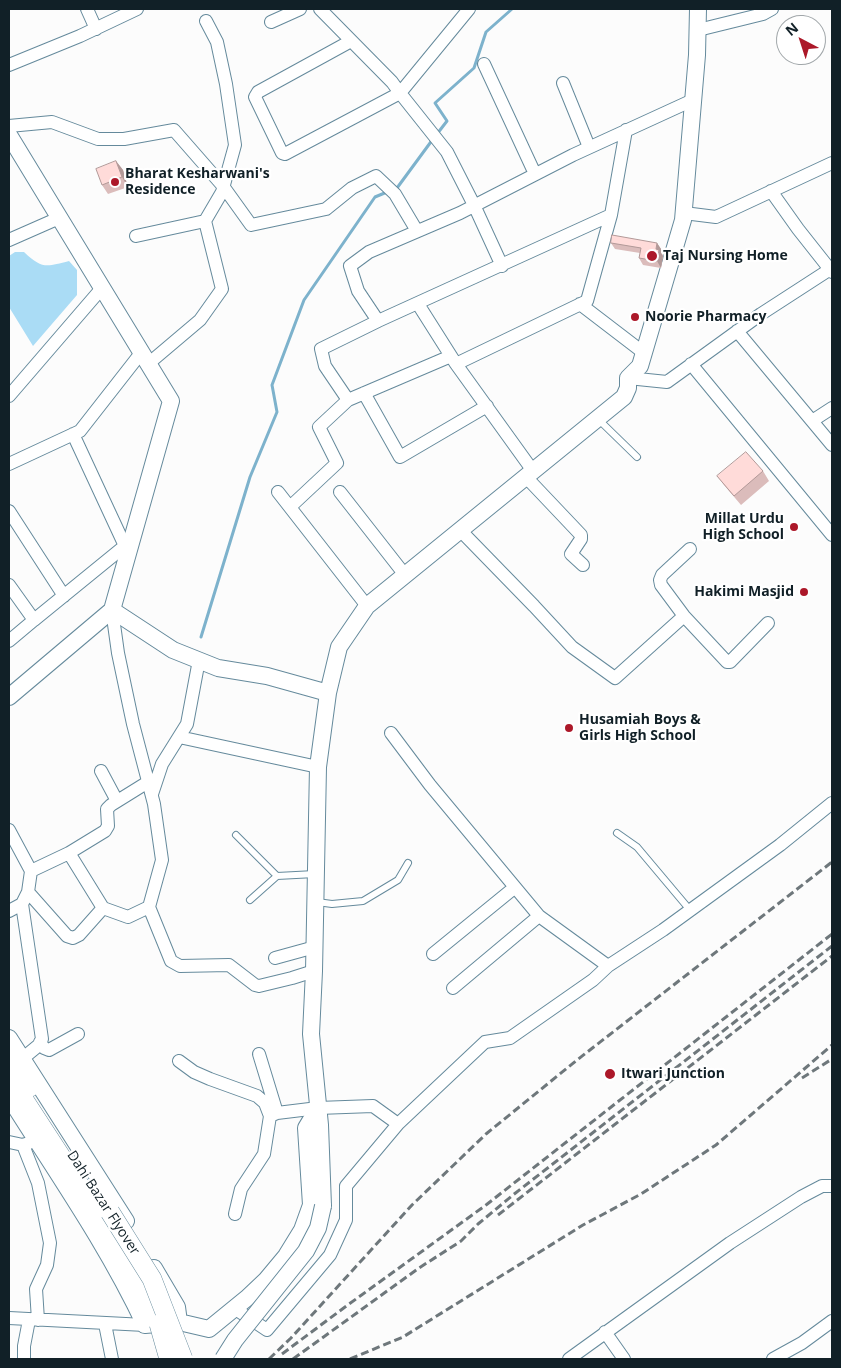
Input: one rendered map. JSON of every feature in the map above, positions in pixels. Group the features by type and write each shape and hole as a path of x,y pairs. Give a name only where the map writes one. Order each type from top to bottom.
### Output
{"main road":[{"name":"Dahi Bazar Flyover","path":"16,1057 152,1279 183,1359"},
{"name":"Dahi Bazar Flyover","path":"9,1077 138,1275 155,1311 169,1359"}],"street":[{"path":"87,9 96,28"},
{"path":"9,65 137,9"},
{"path":"271,22 300,9"},
{"path":"320,9 392,82 447,152 502,266"},
{"path":"351,41 258,92 255,97 282,153 285,154 400,93 468,9"},
{"path":"224,1359 235,1340 306,1251 318,1228 323,1206 320,1124 311,1034 315,947 318,768 328,693 339,647 367,606 624,397 628,388 628,378 640,366 683,220 698,9"},
{"path":"698,30 763,14 772,9"},
{"path":"9,464 80,431 145,359 200,320 222,289 205,221 222,192 235,145 226,84 217,42 206,21"},
{"path":"484,64 535,174"},
{"path":"563,83 589,148"},
{"path":"378,321 358,291 350,266 369,252 460,214 535,174 693,100"},
{"path":"9,126 52,122 98,139 124,139 174,130 223,186 251,225 326,209 352,188 376,176 396,194 417,231"},
{"path":"290,507 337,463 319,427 348,400 453,360 587,300 611,215 626,130"},
{"path":"9,135 170,401 128,544 112,610 118,653 133,724 150,788 162,860 149,907 171,961 180,966 229,965 254,985 259,986 314,971"},
{"path":"684,213 716,217 832,163"},
{"path":"628,378 667,382 737,331 832,270 798,229 771,191"},
{"path":"348,400 325,366 321,349 378,321 611,215"},
{"path":"9,240 59,218"},
{"path":"136,236 205,221"},
{"path":"9,396 102,288"},
{"path":"418,304 453,360 487,406 530,474 581,535 581,539 571,554 583,565"},
{"path":"580,304 644,353"},
{"path":"737,331 812,421 831,440"},
{"path":"691,364 832,535"},
{"path":"364,394 400,458 487,406"},
{"path":"812,421 832,408"},
{"path":"73,434 128,544"},
{"path":"278,492 367,606"},
{"path":"340,492 405,575"},
{"path":"9,511 64,596"},
{"path":"460,530 572,647 615,678 684,616"},
{"path":"9,641 128,544"},
{"path":"690,549 662,575 661,585 684,616 727,662 730,662 768,623"},
{"path":"9,585 34,620"},
{"path":"112,610 173,650 218,668 267,676 328,693"},
{"path":"9,698 112,610"},
{"path":"31,871 69,854 105,831 108,826 107,809 117,801 150,788 162,764 187,724 199,660"},
{"path":"391,733 430,785 539,916 608,966"},
{"path":"179,737 318,768"},
{"path":"101,771 117,801"},
{"path":"234,1308 267,1330 330,1256 346,1220 346,1186 398,1124 485,1042 510,1038 593,980 608,966 780,846 832,803"},
{"path":"9,830 31,871 28,892 22,904 42,1039 39,1045 16,1057"},
{"path":"69,854 103,908 128,917 149,907"},
{"path":"433,954 514,888"},
{"path":"28,892 68,936 73,938 80,935 103,908"},
{"path":"9,911 22,904"},
{"path":"452,988 539,916"},
{"path":"275,958 315,947"},
{"path":"40,1042 44,1048 49,1050 78,1034"},
{"path":"9,1038 16,1057 150,1261 177,1307 179,1322"},
{"path":"235,1214 241,1188 264,1154 273,1114 259,1054"},
{"path":"179,1060 194,1072 257,1096 273,1114"},
{"path":"9,1096 30,1143 100,1240 145,1325"},
{"path":"273,1114 318,1108 373,1106 398,1124"},
{"path":"9,1318 145,1325 179,1322 209,1329 266,1280 286,1256 302,1230 310,1205 306,1128 318,1108"},
{"path":"9,1142 30,1143"},
{"path":"24,1359 24,1346 34,1320 36,1289 48,1265 50,1243 30,1143"},
{"path":"570,1359 730,1243 793,1202 822,1186 832,1186"},
{"path":"773,1359 802,1343 832,1321"},
{"path":"105,1324 112,1359"},
{"path":"605,1332 624,1359"}],"lane":[{"path":"598,419 637,457"},
{"path":"617,832 637,847 690,910"},
{"path":"236,835 277,876"},
{"path":"316,902 332,904 362,901 398,880 408,864"},
{"path":"250,900 277,876 316,874"}],"shaded area":[{"path":"15,252 24,252 35,261 45,265 55,265 69,261 77,270 77,295 33,346 9,307 9,256"}],"building":[{"path":"116,161 122,177 102,185 96,169"},
{"path":"612,235 657,243 656,249 659,250 657,261 639,258 641,248 611,243"},
{"path":"746,452 763,471 734,496 717,476"}],"waterway":[{"path":"437,134 447,121 435,103 474,68 486,32 512,9"},
{"path":"395,189 433,139"},
{"path":"201,637 250,477 277,412 272,385 304,300 375,197 387,192"}],"railway":[{"path":"269,1359 291,1338 412,1205 486,1134 577,1060 832,862"},
{"path":"282,1354 486,1205 832,934"},
{"path":"293,1359 419,1268 461,1241 513,1195 832,946"},
{"path":"498,1215 832,956"},
{"path":"350,1359 403,1337 583,1225 641,1194 716,1145 832,1045"},
{"path":"802,1078 832,1059"}],"place":[{"name":"Bharat Kesharwani's Residence","path":"115,182"},
{"name":"Taj Nursing Home","path":"652,256"},
{"name":"Noorie Pharmacy","path":"635,317"},
{"name":"Millat Urdu High School","path":"794,527"},
{"name":"Hakimi Masjid","path":"804,592"},
{"name":"Husamiah Boys & Girls High School","path":"569,728"},
{"name":"Itwari Junction","path":"610,1074"}]}
